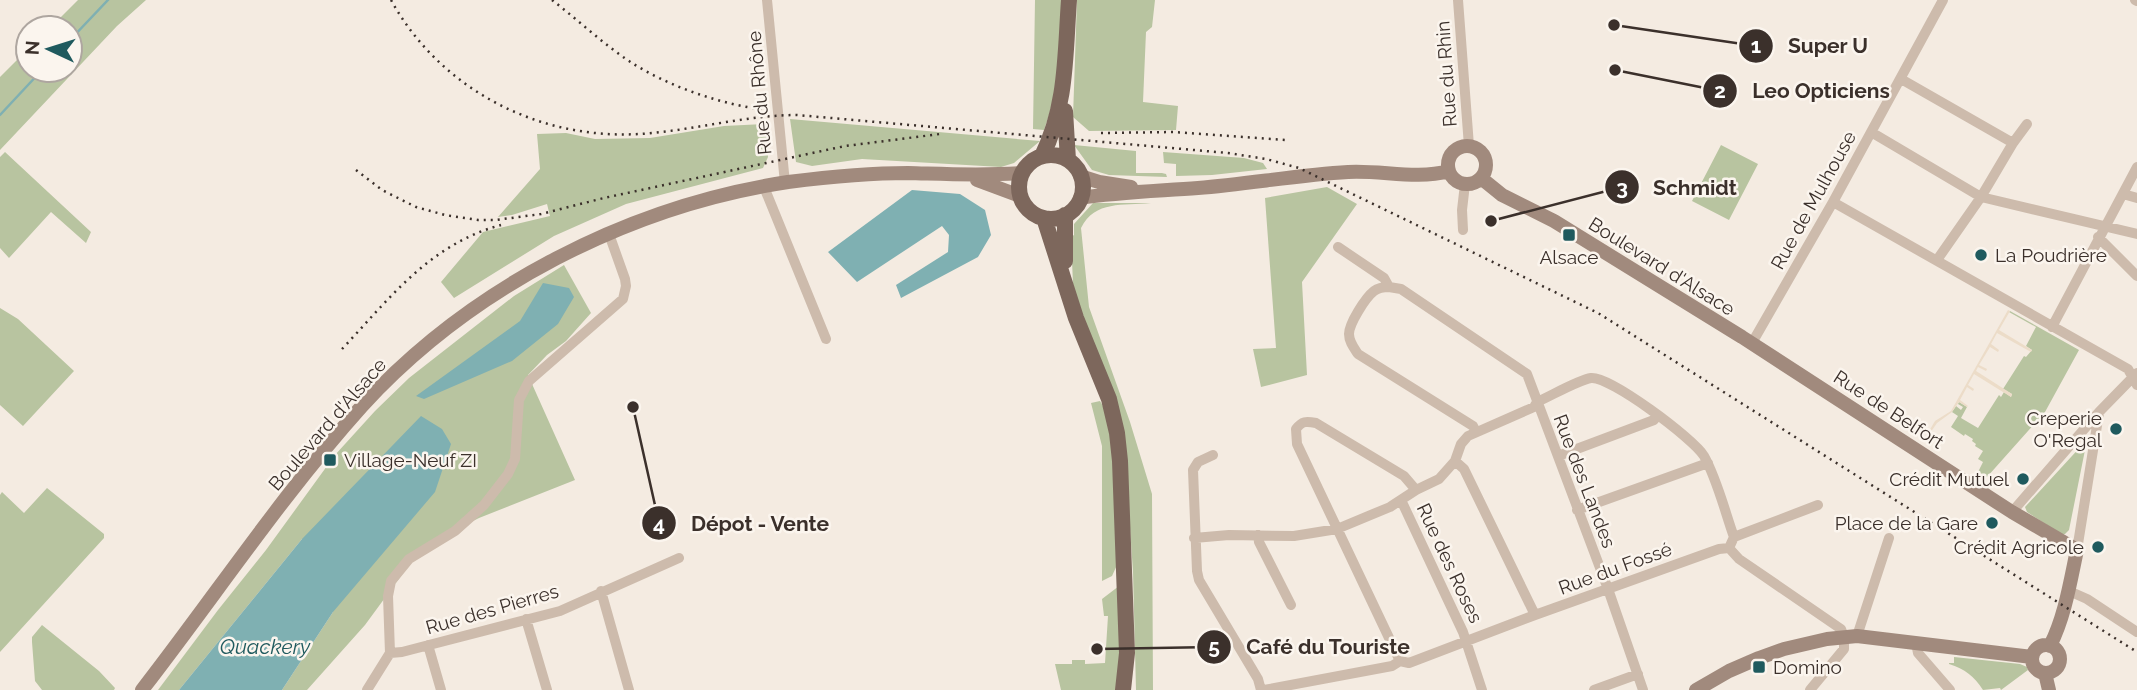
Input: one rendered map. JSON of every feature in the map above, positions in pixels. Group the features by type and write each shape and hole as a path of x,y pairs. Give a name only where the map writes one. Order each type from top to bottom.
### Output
{"main road":[{"path":"1068,160 1064,87 1069,0"},
{"path":"1042,156 1053,133 1064,87"},
{"path":"1469,146 1478,149 1485,157 1486,168 1481,178 1465,184 1455,179 1449,170 1449,158 1457,148 1469,146"},
{"path":"1056,155 1068,160 1076,167 1082,187 1074,208 1055,218 1044,218 1029,210 1020,196 1019,184 1022,173 1030,162 1042,156 1056,155"},
{"path":"1080,198 1349,172 1388,172 1419,176 1435,175 1449,170"},
{"name":"Boulevard d'Alsace","path":"142,690 306,473 363,406 400,368 450,327 486,301 566,254 649,217 732,193 785,183 862,174 962,176 1022,173"},
{"name":"Boulevard d'Alsace","path":"962,176 989,183 1020,196"},
{"path":"1080,176 1099,182 1164,190"},
{"name":"Boulevard d'Alsace","path":"1481,178 1503,195 1554,221 1752,343"},
{"path":"1065,215 1065,280"},
{"path":"1044,218 1076,318 1109,400 1117,433 1127,653 1133,690"},
{"name":"Rue de Belfort","path":"1752,343 2012,512 2077,550"},
{"path":"2050,646 2061,622 2077,550"},
{"path":"1696,690 1729,671 1784,649 1850,637 2032,657"},
{"path":"2050,646 2057,653 2059,662 2053,671 2045,673 2034,667 2032,657 2039,648 2050,646"},
{"path":"1123,690 1127,653"},
{"path":"2045,673 2049,690"}],"street":[{"name":"Rue du Rhône","path":"767,0 785,183"},
{"name":"Rue du Rhin","path":"1458,0 1469,146"},
{"name":"Rue de Mulhouse","path":"1752,343 1833,202 1943,0"},
{"path":"1901,79 2013,143"},
{"path":"1937,260 2027,124"},
{"path":"1871,132 1981,197 2137,234"},
{"path":"2052,327 2137,167"},
{"path":"1463,230 1465,184"},
{"path":"764,187 826,339"},
{"path":"2123,194 2137,198"},
{"path":"1833,202 2128,369 2136,378 2099,412 2012,512"},
{"path":"367,690 390,653 388,596 391,581 409,559 455,531 484,505 508,474 515,458 519,400 529,381 623,299 625,279 609,233"},
{"path":"2098,237 2137,276"},
{"name":"Rue des Landes","path":"1338,247 1384,278 1390,287 1401,289 1527,374 1643,690"},
{"path":"1390,287 1375,290 1351,324 1349,332 1354,348 1358,354 1473,426 1476,432"},
{"path":"1194,538 1229,535 1294,536 1337,529 1390,507 1416,489 1439,479 1455,461 1461,444 1468,436 1593,378 1604,379 1695,444 1707,463 1734,537 1729,548 1740,559 1850,637"},
{"path":"2077,550 2099,412"},
{"path":"1558,456 1654,420 1658,415"},
{"path":"1400,661 1297,444 1296,429 1306,421 1315,423 1404,477 1416,489"},
{"path":"1213,455 1198,462 1193,470 1194,538 1199,580 1263,690"},
{"path":"1455,461 1464,469 1535,615"},
{"path":"1577,510 1707,463"},
{"name":"Rue des Roses","path":"1401,500 1466,640 1482,690"},
{"path":"1734,537 1818,505"},
{"path":"1258,535 1291,605"},
{"path":"1810,690 1844,649 1889,538"},
{"name":"Rue du Fossé","path":"1263,690 1392,666 1400,661 1409,663 1535,615 1719,549 1729,548"},
{"name":"Rue des Pierres","path":"390,653 560,611 679,558"},
{"path":"601,591 628,690"},
{"path":"2069,591 2087,599 2137,632"},
{"path":"526,619 547,690"},
{"path":"1916,643 1918,653 1950,690"},
{"path":"428,645 441,690"},
{"path":"1594,690 1637,674"}],"green space":[{"path":"78,0 146,0 84,61 84,14 64,14"},
{"path":"1035,0 1064,0 1056,82 1044,130 1033,129"},
{"path":"1077,0 1155,0 1152,27 1146,32 1143,102 1178,106 1176,130 1089,131 1073,117"},
{"path":"14,63 14,84 62,84 0,150 0,77"},
{"path":"790,119 1040,141 1014,163 1001,167 862,159 812,166 796,162"},
{"path":"766,124 768,157 763,168 626,204 554,236 454,298 441,282 483,232 550,216 547,204 498,217 540,169 537,134 566,133 595,139 650,138 724,126"},
{"path":"1074,145 1136,151 1136,173 1162,173 1167,177 1109,175 1092,170"},
{"path":"1721,145 1758,164 1729,220 1692,201"},
{"path":"5,152 91,232 86,243 51,212 9,258 0,248 0,157"},
{"path":"1163,152 1244,158 1263,163 1267,169 1176,176 1176,164 1164,163"},
{"path":"1327,187 1357,204 1302,282 1307,375 1261,387 1253,349 1276,348 1265,198"},
{"path":"1093,203 1151,203 1102,209 1087,219 1081,228 1089,307 1130,422 1152,494 1153,690 1136,690 1133,572 1127,484 1073,284 1071,237 1074,235 1074,224"},
{"path":"564,265 591,313 566,341 547,355 528,375 575,480 479,518 423,546 365,625 307,690 282,690 333,612 302,539 179,690 158,690 335,455 375,411 409,378 514,296"},
{"path":"0,308 18,319 74,371 23,426 0,405"},
{"path":"2010,311 2079,350 2045,412 1987,477 1978,472 1983,462 1978,459 1983,451 1975,446 1973,439 1951,427 1958,416 1952,412 1956,406 1961,410 1963,407 1959,402 1967,407 1961,418 1978,428 1999,395 2001,397 2004,392 2011,397 2012,394 2003,389 2024,356 2032,350 2026,346 2036,327"},
{"path":"1100,401 1107,413 1112,439 1117,565 1112,576 1102,581 1102,446 1091,403"},
{"path":"2083,444 2086,445 2069,530 2061,534 2027,512 2025,507"},
{"path":"47,488 104,534 104,538 0,652 0,495 2,492 24,513"},
{"path":"1119,586 1121,690 1061,690 1055,664 1072,664 1072,660 1085,660 1085,664 1105,663 1108,616 1104,616 1102,599"},
{"path":"42,625 99,671 114,690 42,690 35,681 32,637"},
{"path":"1954,657 2020,664 2028,670 2001,690 1983,690 1969,674 1949,664 1954,663"}],"shaded area":[{"path":"2008,310 2010,311 1999,330 2032,350 2031,352 1997,333 1991,344 1998,352 1990,347 1979,365 1987,369 1986,371 1978,367 1976,371 2012,394 2011,397 1974,374 1968,385 1973,391 1967,387 1960,400 1968,406 1959,402 1952,412 1937,423 1926,439 1935,421 1951,411"}],"water":[{"path":"912,190 960,194 985,210 991,235 978,257 901,298 896,285 948,252 949,235 942,226 857,282 828,252"},
{"path":"543,283 569,288 574,297 558,324 512,361 424,399 416,396 520,321"},
{"name":"Quackery","path":"421,416 442,429 451,444 435,492 333,612 282,690 179,690 302,539"}],"waterway":[{"path":"84,25 108,0"},
{"path":"0,115 29,84"}],"railway":[{"path":"391,0 412,32 436,59 464,83 496,103 529,118 565,128 601,134 639,134 797,115 1228,153 1299,168 1598,313 2137,652"},
{"path":"552,0 619,54 644,70 677,86 714,99 767,110"},
{"path":"1101,133 1174,132 1286,140"},
{"path":"356,170 382,190 416,207 445,215 496,220 541,214 845,146 940,134"},
{"path":"342,349 395,292 432,259 453,245 501,225"}],"place":[{"name":"Super U","path":"1614,25"},
{"name":"Leo Opticiens","path":"1615,70"},
{"name":"Schmidt","path":"1491,221"},
{"name":"Alsace","path":"1569,235"},
{"name":"La Poudrière","path":"1981,255"},
{"name":"Dépot - Vente","path":"633,407"},
{"name":"Creperie O'Regal","path":"2116,429"},
{"name":"Village-Neuf ZI","path":"330,460"},
{"name":"Crédit Mutuel","path":"2023,479"},
{"name":"Place de la Gare","path":"1992,523"},
{"name":"Crédit Agricole","path":"2098,547"},
{"name":"Café du Touriste","path":"1097,649"},
{"name":"Domino","path":"1759,667"}]}
